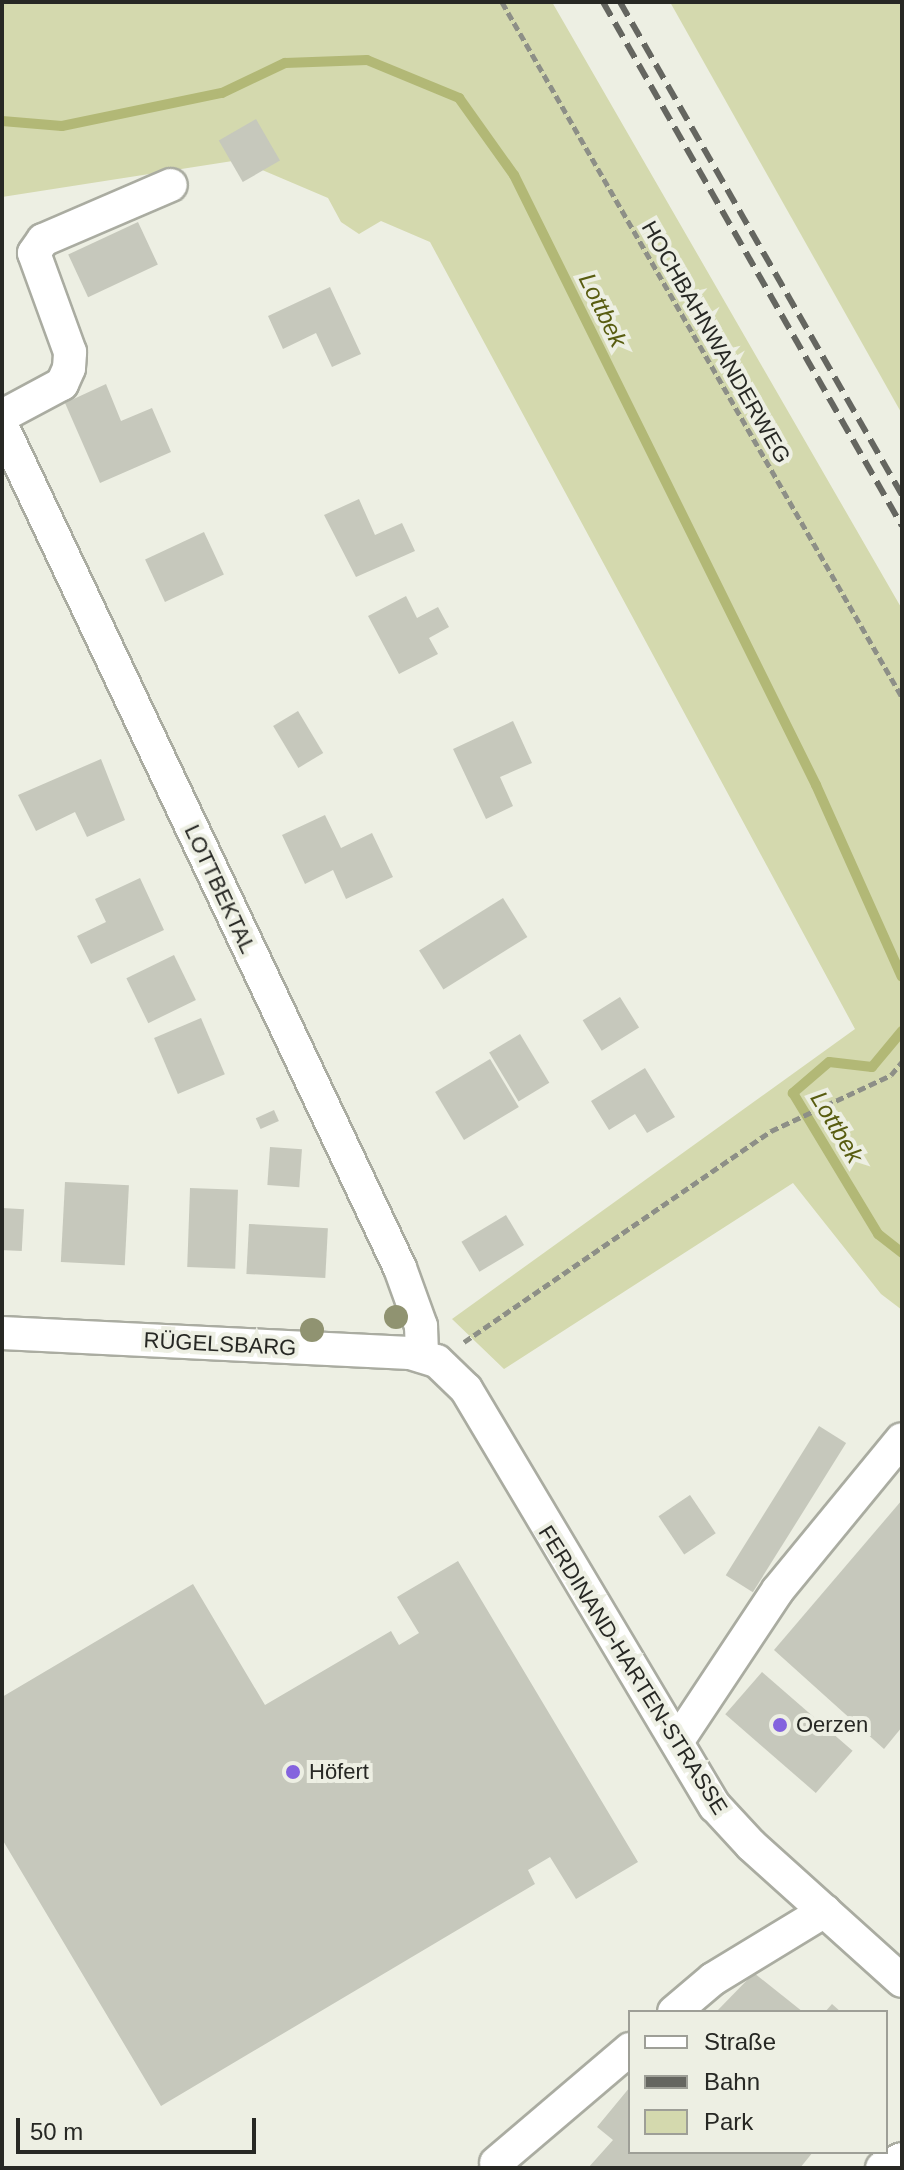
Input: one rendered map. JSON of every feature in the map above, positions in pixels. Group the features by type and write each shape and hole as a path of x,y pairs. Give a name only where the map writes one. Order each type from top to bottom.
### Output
{"street":[{"path":"2,416 62,384 69,368 70,352 34,253 43,240 171,185"},
{"name":"LOTTBEKTAL","path":"2,426 400,1268 430,1358"},
{"name":"RÜGELSBARG","path":"2,1333 430,1358"},
{"name":"FERDINAND-HARTEN-STRASSE","path":"430,1358 466,1389 677,1742 731,1826 902,1981"},
{"path":"677,1742 778,1590 902,1439"},
{"path":"676,2010 713,1979 825,1911"},
{"path":"496,2163 628,2051"},
{"path":"882,2168 902,2159"}],"path":[{"name":"HOCHBAHNWANDERWEG","path":"502,2 902,697"},
{"path":"430,1358 771,1131 839,1103 891,1075 902,1062"}],"green space":[{"path":"2,2 552,2 902,609 902,1310 881,1294 793,1183 504,1369 452,1319 855,1029 430,242 381,221 359,234 341,222 328,198 239,160 2,197"},
{"path":"670,2 902,2 902,414"}],"building":[{"path":"256,119 280,161 243,182 219,140"},
{"path":"138,222 158,265 88,297 68,255"},
{"path":"330,287 361,354 332,367 316,333 283,349 268,316"},
{"path":"106,384 121,421 152,408 171,452 100,483 65,403"},
{"path":"359,499 375,535 402,523 415,551 356,577 324,515"},
{"path":"204,532 224,575 165,602 145,559"},
{"path":"406,596 417,618 438,607 449,627 429,638 438,654 399,674 368,616"},
{"path":"298,711 323,753 298,768 273,726"},
{"path":"513,721 532,763 500,777 513,806 486,819 453,749"},
{"path":"101,759 125,820 87,837 75,812 36,831 18,795"},
{"path":"325,815 341,848 372,833 393,877 346,899 333,870 305,884 282,835"},
{"path":"140,878 164,930 91,964 77,936 106,922 95,899"},
{"path":"503,898 527,937 443,989 419,950"},
{"path":"174,955 196,1000 148,1023 126,978"},
{"path":"620,997 639,1028 602,1051 583,1020"},
{"path":"201,1018 225,1074 178,1094 154,1038"},
{"path":"520,1034 549,1083 518,1101 489,1053"},
{"path":"490,1059 519,1107 464,1140 435,1092"},
{"path":"645,1068 675,1117 647,1133 635,1114 609,1130 591,1101"},
{"path":"274,1110 279,1121 261,1129 256,1118"},
{"path":"270,1147 302,1149 299,1187 267,1185"},
{"path":"65,1182 129,1185 125,1265 61,1262"},
{"path":"190,1188 238,1190 235,1269 187,1267"},
{"path":"2,1208 24,1209 22,1251 2,1250"},
{"path":"506,1215 524,1245 479,1272 461,1242"},
{"path":"249,1224 328,1228 325,1278 246,1274"},
{"path":"819,1426 846,1443 753,1592 726,1575"},
{"path":"690,1495 716,1533 684,1554 658,1516"},
{"path":"902,1500 902,1727 884,1749 774,1650"},
{"name":"Höfert","path":"458,1561 638,1862 576,1899 550,1857 528,1870 535,1884 161,2106 2,1839 2,1697 193,1584 265,1705 391,1631 399,1645 419,1633 397,1597"},
{"name":"Oerzen","path":"762,1672 853,1751 816,1793 725,1714"},
{"path":"754,1973 800,2010 718,2010"},
{"path":"628,2089 628,2154 811,2154 800,2168 588,2168 613,2140 597,2127"}],"waterway":[{"name":"Lottbek","path":"2,121 62,126 222,93 285,63 367,60 459,98 514,175 816,785 902,977"},
{"name":"Lottbek","path":"902,1031 872,1067 829,1062 793,1093 878,1234 902,1253"}],"railway":[{"path":"603,2 902,526"},
{"path":"620,2 902,495"}],"place":[{"name":"Oerzen","path":"780,1725"},
{"name":"Höfert","path":"293,1772"}]}
